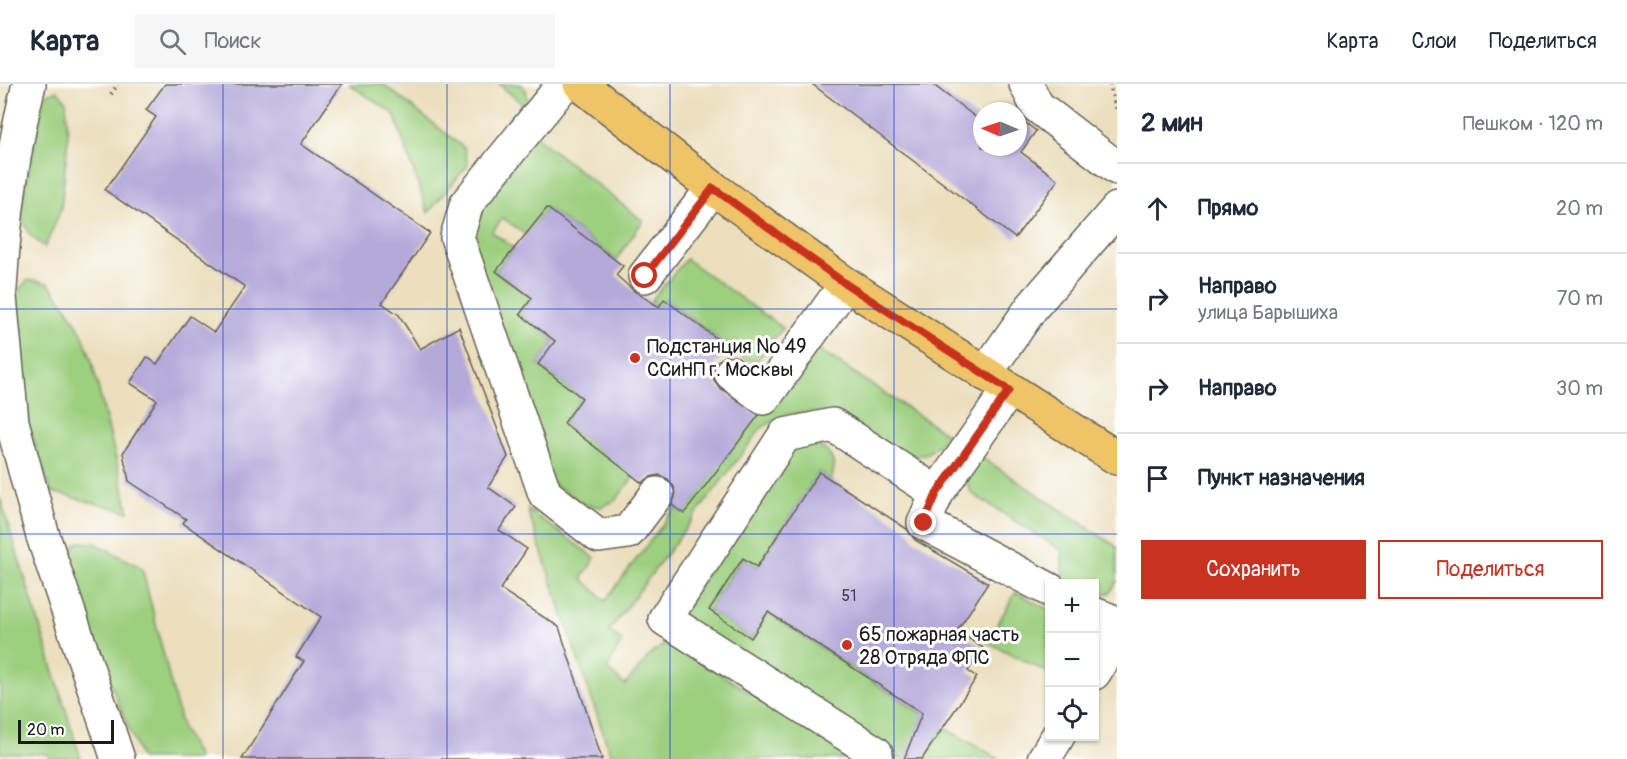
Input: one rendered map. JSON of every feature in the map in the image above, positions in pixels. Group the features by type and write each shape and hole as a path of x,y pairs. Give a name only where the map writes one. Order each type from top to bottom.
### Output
{"main road":[{"path":"580,84 713,188 846,284 1117,458"}],"street":[{"path":"0,289 9,126 29,84"},
{"path":"564,84 468,203 457,237 545,494 599,536 628,532 657,494"},
{"path":"1026,84 1037,106 1117,168"},
{"path":"645,276 713,188"},
{"path":"1045,587 924,523 937,493 997,382 1032,307 1117,209"},
{"path":"731,373 764,398 846,284"},
{"path":"1,316 12,422 46,544 118,759"},
{"path":"876,753 665,619 785,435 833,425 937,493"},
{"path":"1099,616 1117,623"},
{"path":"1099,666 1117,635"},
{"path":"1044,759 1055,741"}],"path":[{"path":"111,94 118,84"},
{"path":"1109,84 1117,112"}],"green space":[{"path":"349,84 383,84 464,148 468,165 428,213 394,114"},
{"path":"499,84 521,84 527,92 527,103 524,105"},
{"path":"57,90 66,101 68,139 61,209 45,247 30,235 20,213 45,95"},
{"path":"534,135 643,221 616,260 547,208 526,235 503,218 492,232 514,248 496,271 532,298 520,314 555,341 538,364 582,398 564,423 634,476 616,500 601,507 586,505 547,480 466,236 474,208"},
{"path":"686,259 783,328 757,361 746,360 665,299 659,307 651,301"},
{"path":"28,280 48,283 68,309 82,333 91,358 129,512 51,492 29,426 13,296"},
{"path":"809,343 948,435 930,451 907,456 827,412 786,414 761,428 609,631 622,641 607,669 625,685 651,654 663,645 676,646 856,759 612,759 527,509 595,558 582,578 605,601 675,508 684,514"},
{"path":"814,444 825,450 831,458 834,468 831,480 819,472 757,567 742,558 709,610 751,638 768,613 943,727 999,759 885,759 681,615 785,449"},
{"path":"975,453 1117,547 1117,582 1110,593 1099,594 1099,579 1063,579 1061,550 971,493 966,480"},
{"path":"0,498 81,759 50,759 48,754 0,753"},
{"path":"79,542 95,543 142,568 182,728 199,759 141,759 102,662 66,553"},
{"path":"1016,592 1045,608 1045,671 987,642"}],"building":[{"path":"165,84 342,84 301,144 430,233 382,303 399,315 420,349 459,327 508,457 488,487 516,507 499,530 527,549 500,589 559,627 602,759 242,759 304,661 296,657 321,617 183,523 186,519 129,481 123,453 157,400 130,383 147,357 157,364 190,316 214,332 245,287 105,190 156,117 146,110"},
{"path":"812,84 932,84 973,115 973,156 1026,156 1058,180 1015,238"},
{"path":"1027,124 1036,131 1027,144"},
{"name":"Подстанция № 49 ССиНП г. Москвы","path":"547,208 623,266 616,275 634,291 659,307 664,299 733,351 716,362 712,371 714,380 720,388 759,415 684,514 672,505 675,497 674,487 668,479 659,475 650,477 642,483 564,423 582,398 538,364 555,341 520,314 532,298 496,271"},
{"path":"819,472 907,529 915,540 988,583 957,631 983,648 968,671 977,677 922,759 904,759 922,713 768,612 751,638 709,610 743,558 757,567"}],"place":[{"name":"Подстанция № 49 ССиНП г. Москвы","path":"635,358"},
{"name":"65 пожарная часть 28 Отряда ФПС","path":"847,645"}],"route":[{"path":"645,276 713,188 846,284 1009,390 976,437 966,447 937,493 924,523"}]}
